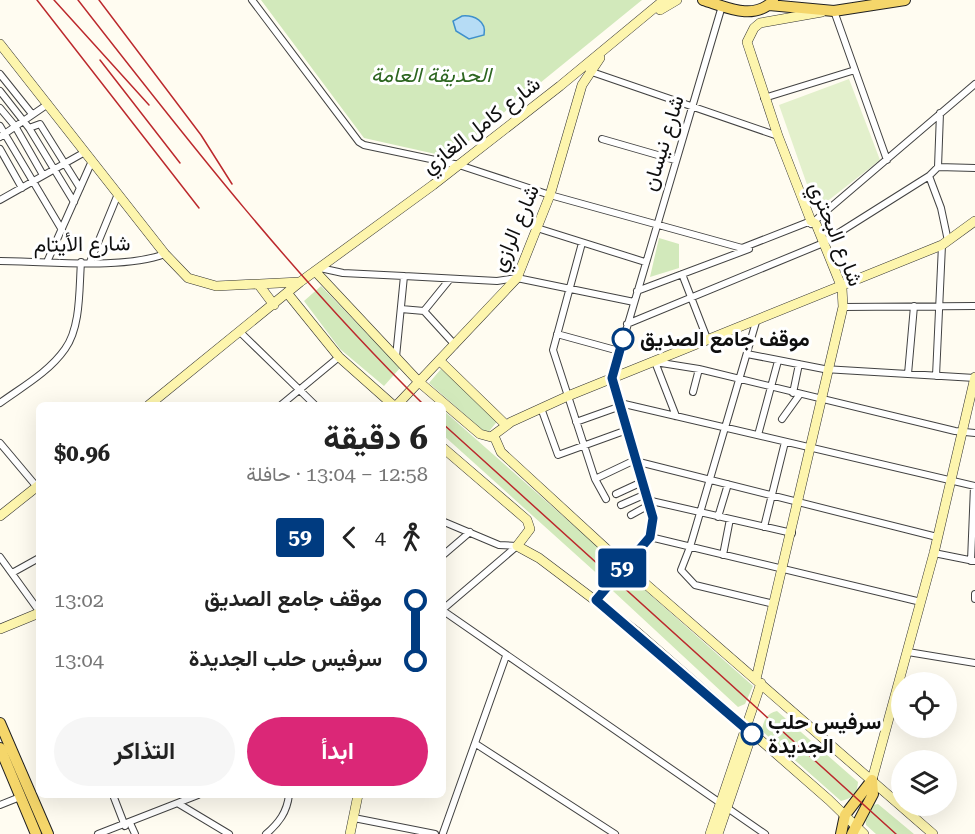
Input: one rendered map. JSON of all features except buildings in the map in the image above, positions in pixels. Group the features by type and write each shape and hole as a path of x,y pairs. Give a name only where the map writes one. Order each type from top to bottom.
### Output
{"main road":[{"name":"شارع كامل الغازي","path":"156,402 300,282 459,165 664,0"},
{"path":"579,96 589,71 597,60 663,8 677,0"},
{"path":"703,0 750,12 771,3 834,11 886,1 905,0"},
{"name":"شارع البحتري","path":"710,834 724,804 750,731 761,683 774,604 843,307 841,287 778,136 747,42 754,28 768,21 834,11"},
{"path":"0,44 165,254 188,278 216,286 300,282"},
{"path":"560,86 570,84 579,96"},
{"name":"شارع الرازي","path":"398,402 456,345 517,278 550,195 579,96"},
{"path":"494,436 506,425 568,396 756,322 945,243 975,221"},
{"path":"317,269 419,382 442,402"},
{"path":"260,285 274,305"},
{"path":"288,294 339,357 392,402"},
{"path":"440,361 506,425"},
{"path":"853,830 873,794 872,780 934,553 975,377"},
{"path":"446,405 480,434 494,436"},
{"path":"494,436 501,452 625,566 933,834"},
{"path":"446,450 527,520 530,529 518,546 539,558 596,600 845,815 853,830 864,834"},
{"path":"0,516 36,488"},
{"path":"0,629 36,613"},
{"path":"0,723 48,834"},
{"path":"0,748 36,834"},
{"path":"841,834 845,815 872,780"},
{"path":"350,834 357,798"},
{"path":"718,834 724,804"}],"street":[{"path":"252,0 359,142 459,165 550,195 742,248 812,222"},
{"name":"شارع نيسان","path":"634,302 690,107 722,6"},
{"path":"834,11 887,160"},
{"path":"764,98 855,70"},
{"path":"589,71 778,136"},
{"path":"0,74 32,114"},
{"path":"637,291 812,222 975,84"},
{"path":"0,91 29,128 74,202"},
{"path":"3,135 48,104"},
{"path":"0,108 15,126 44,175"},
{"path":"627,324 824,242 929,176 938,167 940,113"},
{"path":"29,128 40,124 66,162 80,188"},
{"path":"0,126 3,135 62,230"},
{"path":"602,139 675,160"},
{"path":"0,149 22,188"},
{"path":"0,199 85,152"},
{"path":"47,262 92,161"},
{"path":"938,167 975,168"},
{"path":"929,176 941,208 945,243 936,376"},
{"path":"90,262 118,194"},
{"path":"537,228 645,262"},
{"path":"582,243 553,350 595,479 606,499"},
{"name":"شارع الأيتام","path":"0,261 90,262 147,259 165,254"},
{"path":"0,403 52,364 66,347 78,307 81,262"},
{"path":"317,269 343,273 450,279 497,281 517,278 634,302 612,378 653,518 650,537 596,600"},
{"path":"682,274 708,341"},
{"path":"396,357 404,276"},
{"path":"424,311 450,279"},
{"path":"908,375 914,306"},
{"path":"843,307 975,306"},
{"path":"400,309 424,311 456,345"},
{"path":"756,322 708,479 690,548 681,570 692,583 774,604"},
{"path":"240,332 312,402"},
{"path":"557,334 619,351"},
{"path":"747,354 829,370 975,377"},
{"path":"285,402 339,357"},
{"path":"758,435 778,361"},
{"path":"655,362 699,369 823,400 975,433"},
{"path":"655,362 676,416"},
{"path":"782,419 796,393 799,364"},
{"path":"693,392 699,369"},
{"path":"576,422 621,405 974,486 973,561 934,553"},
{"path":"541,408 558,455 627,430"},
{"path":"0,442 36,484"},
{"path":"764,527 785,442"},
{"path":"595,479 635,460 937,537"},
{"path":"616,494 642,482"},
{"path":"718,517 728,484"},
{"path":"631,515 647,500"},
{"path":"621,505 647,500 792,533"},
{"path":"723,555 730,519"},
{"path":"446,523 499,545 518,546"},
{"path":"446,553 470,532"},
{"path":"650,537 921,602"},
{"path":"446,607 518,546"},
{"path":"0,557 36,608"},
{"path":"12,573 36,560"},
{"path":"975,594 975,599"},
{"path":"446,613 765,834"},
{"path":"908,652 975,663"},
{"path":"443,834 506,656"},
{"path":"476,744 615,834"},
{"path":"0,805 20,797"},
{"path":"114,798 135,834"},
{"path":"98,834 128,825 192,798"},
{"path":"266,834 278,824 288,805 289,798"},
{"path":"179,804 229,834"},
{"path":"354,818 435,834"}],"green space":[{"name":"الحديقة العامة","path":"261,0 642,0 449,157 364,138"},
{"path":"849,79 880,160 816,210 779,105"},
{"path":"659,238 679,244 679,268 650,277"},
{"path":"321,286 400,368 384,386 340,349 304,301"},
{"path":"441,369 499,419 487,434 429,383"},
{"path":"446,413 615,562 613,571 603,579 446,438"},
{"path":"628,575 753,686 745,704 738,707 613,591 615,584"},
{"path":"777,711 858,782 854,795 841,801 762,731 766,718"},
{"path":"878,804 914,834 876,834 866,825 865,818 873,805"}],"water":[{"path":"462,16 479,20 484,26 484,35 469,39 456,31 453,21"}],"railway":[{"path":"37,0 199,208"},
{"path":"54,0 149,105"},
{"path":"78,0 160,105 287,259 421,402"},
{"path":"99,0 201,135 232,184"},
{"path":"100,60 180,163"},
{"path":"446,427 896,834"}],"bus line":[{"name":"59","path":"623,339 612,378 653,518 652,528 650,537 596,600 752,734"}],"place":[{"name":"موقف جامع الصديق","path":"623,339"},
{"name":"سرفيس حلب الجديدة","path":"752,734"}]}
